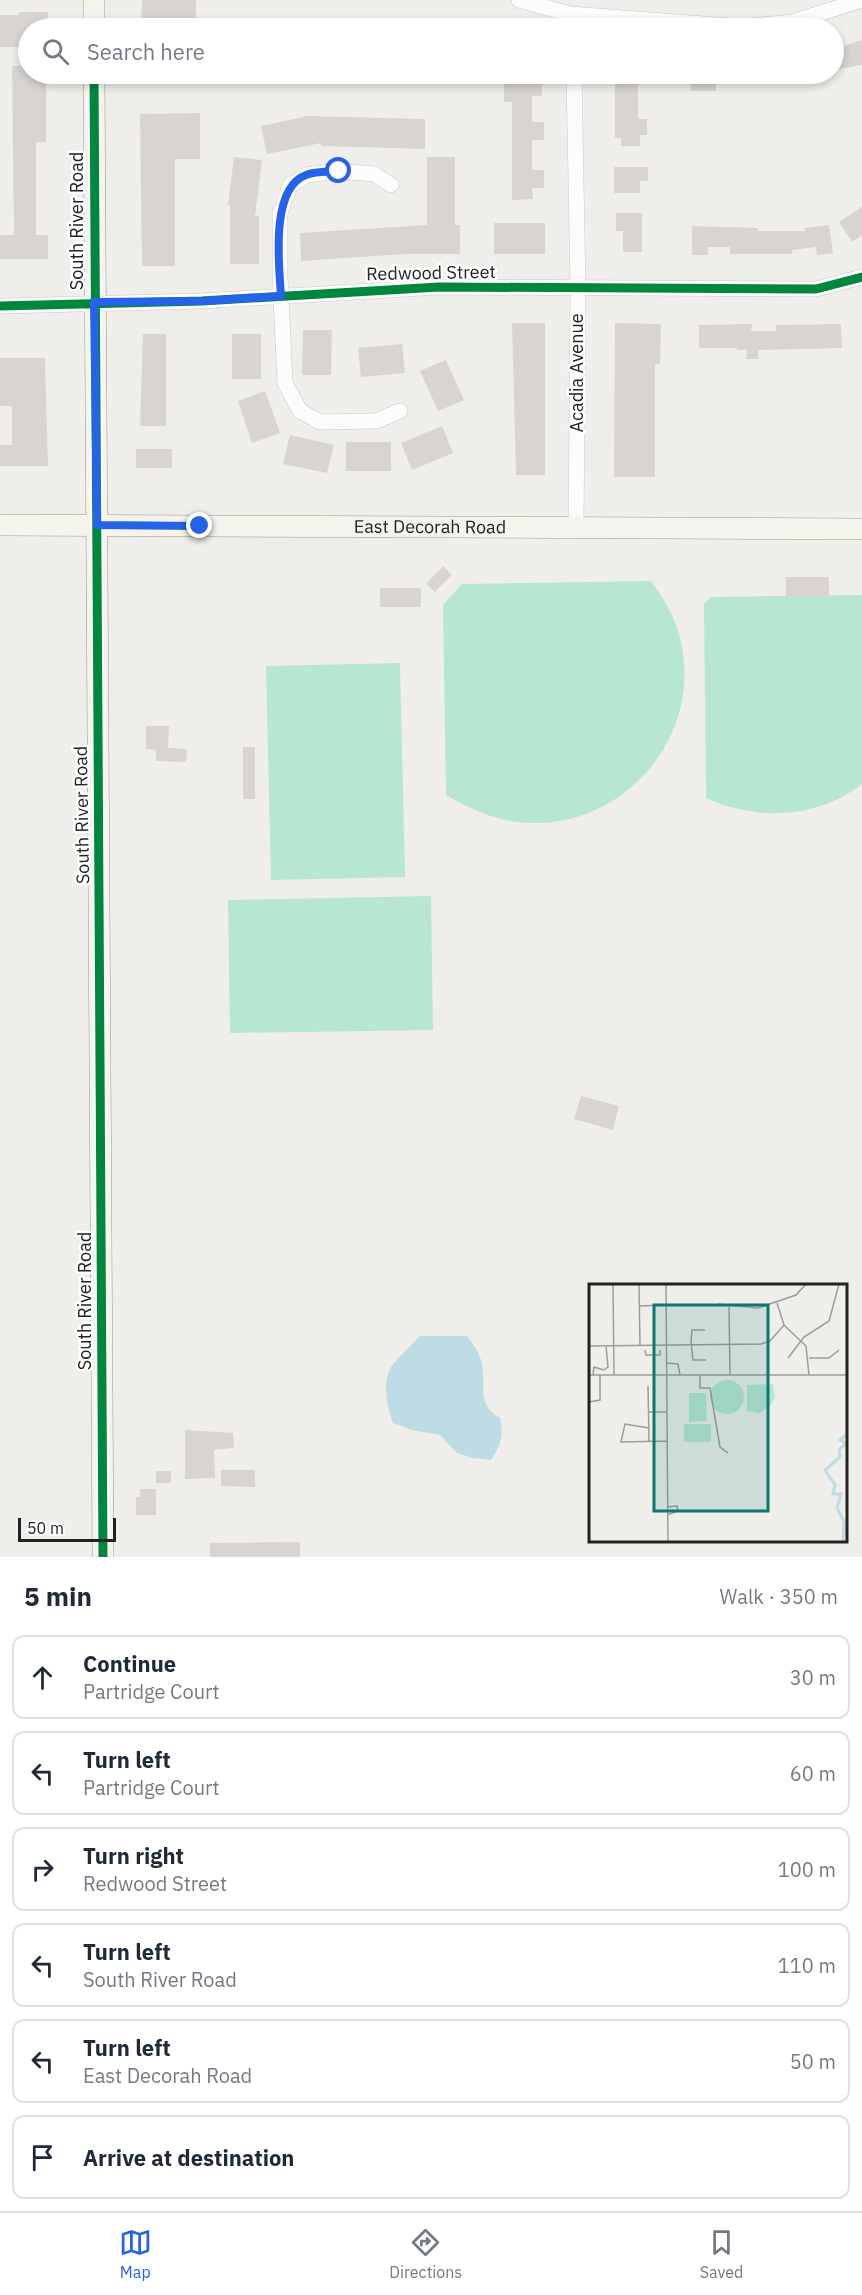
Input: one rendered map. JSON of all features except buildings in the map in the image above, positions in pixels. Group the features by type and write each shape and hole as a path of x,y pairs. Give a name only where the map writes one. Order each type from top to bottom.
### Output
{"street":[{"path":"94,0 94,18"},
{"path":"519,0 564,18"},
{"path":"805,18 862,0"},
{"name":"South River Road","path":"94,84 103,1557"},
{"name":"Acadia Avenue","path":"574,84 578,288 576,529"},
{"path":"391,185 374,174 339,171 306,175 290,186 280,213 281,296 285,383 300,411 321,422 376,421 400,411"},
{"name":"Redwood Street","path":"0,306 202,301 439,286 816,289 862,277"},
{"name":"East Decorah Road","path":"0,525 862,529"}],"green space":[{"path":"651,581 676,625 681,642 684,679 679,714 665,746 645,774 619,796 589,813 555,822 518,822 489,816 446,795 443,605 462,584"},
{"path":"862,595 862,784 826,804 786,813 746,810 706,798 704,603 712,597"},
{"path":"400,663 405,877 271,880 266,666"},
{"path":"431,896 433,1030 230,1033 228,900"}],"water":[{"path":"420,1336 467,1336 476,1349 482,1366 484,1399 492,1412 500,1418 502,1430 501,1440 491,1460 472,1458 457,1453 440,1435 412,1430 393,1423 386,1395 388,1373 393,1364"}],"cycle path":[{"path":"94,84 103,1557"},
{"path":"0,306 202,301 439,287 816,289 862,277"}],"route":[{"path":"200,526 97,525 94,302 202,301 281,296 280,213 290,186 306,175 339,171"}]}
